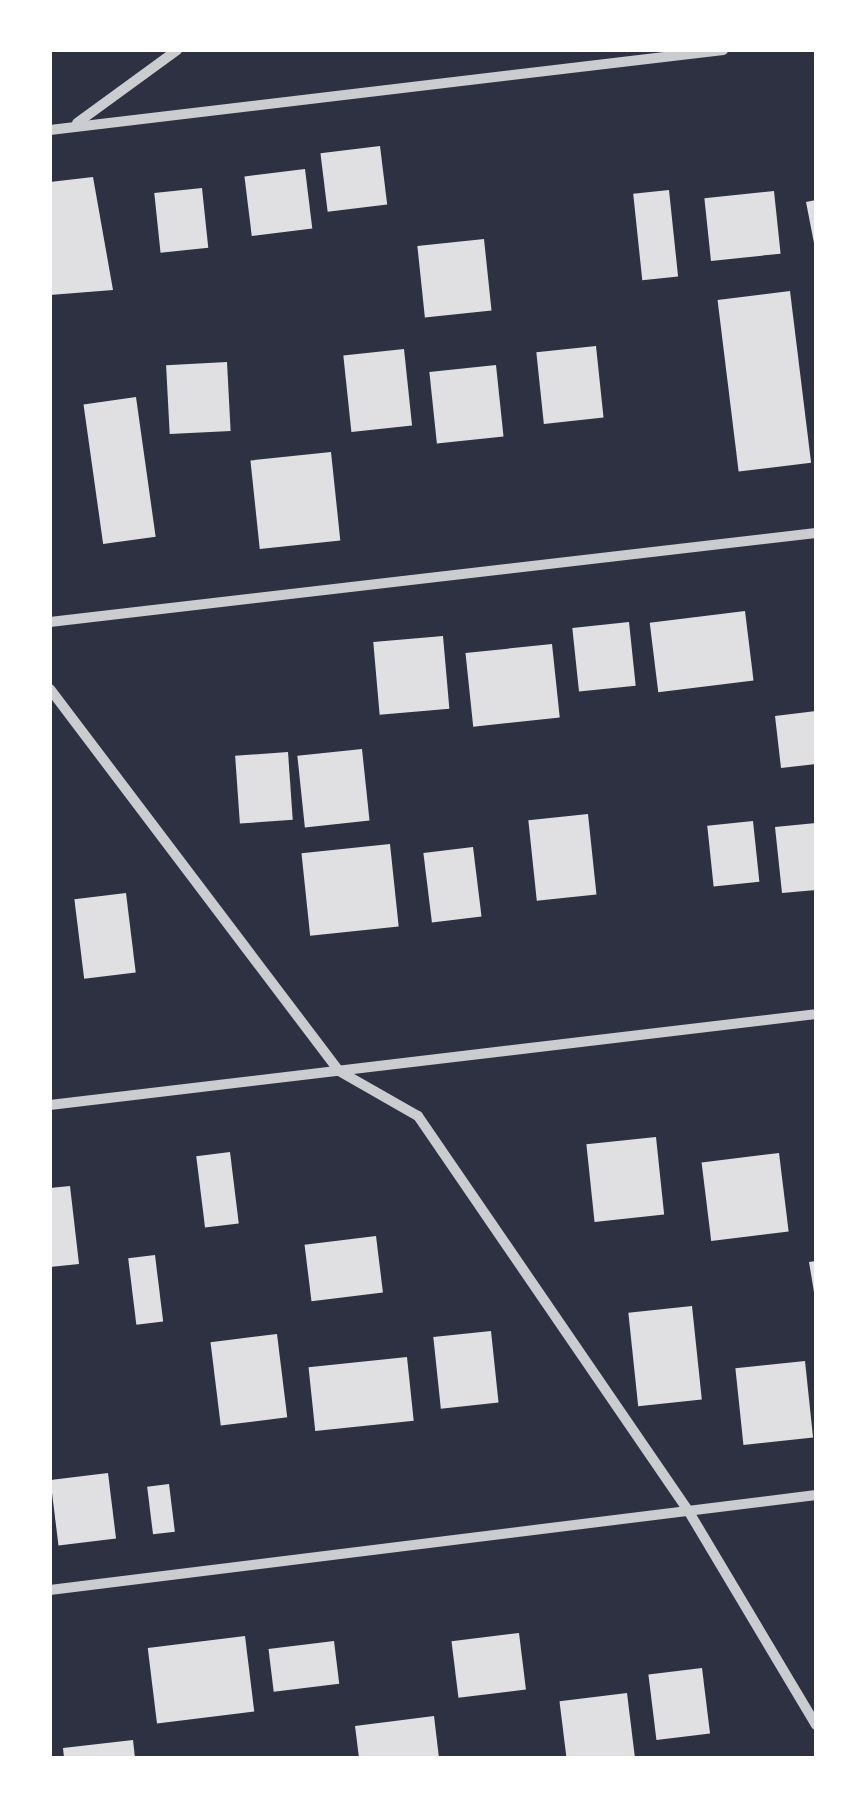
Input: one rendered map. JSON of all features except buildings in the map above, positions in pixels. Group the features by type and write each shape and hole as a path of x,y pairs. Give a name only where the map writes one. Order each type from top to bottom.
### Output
{"street":[{"path":"74,126 177,50"},
{"path":"50,130 723,50"},
{"path":"50,622 816,533"},
{"path":"50,689 339,1071 418,1116 688,1512 816,1725"},
{"path":"50,1105 816,1014"},
{"path":"50,1590 816,1495"}]}
